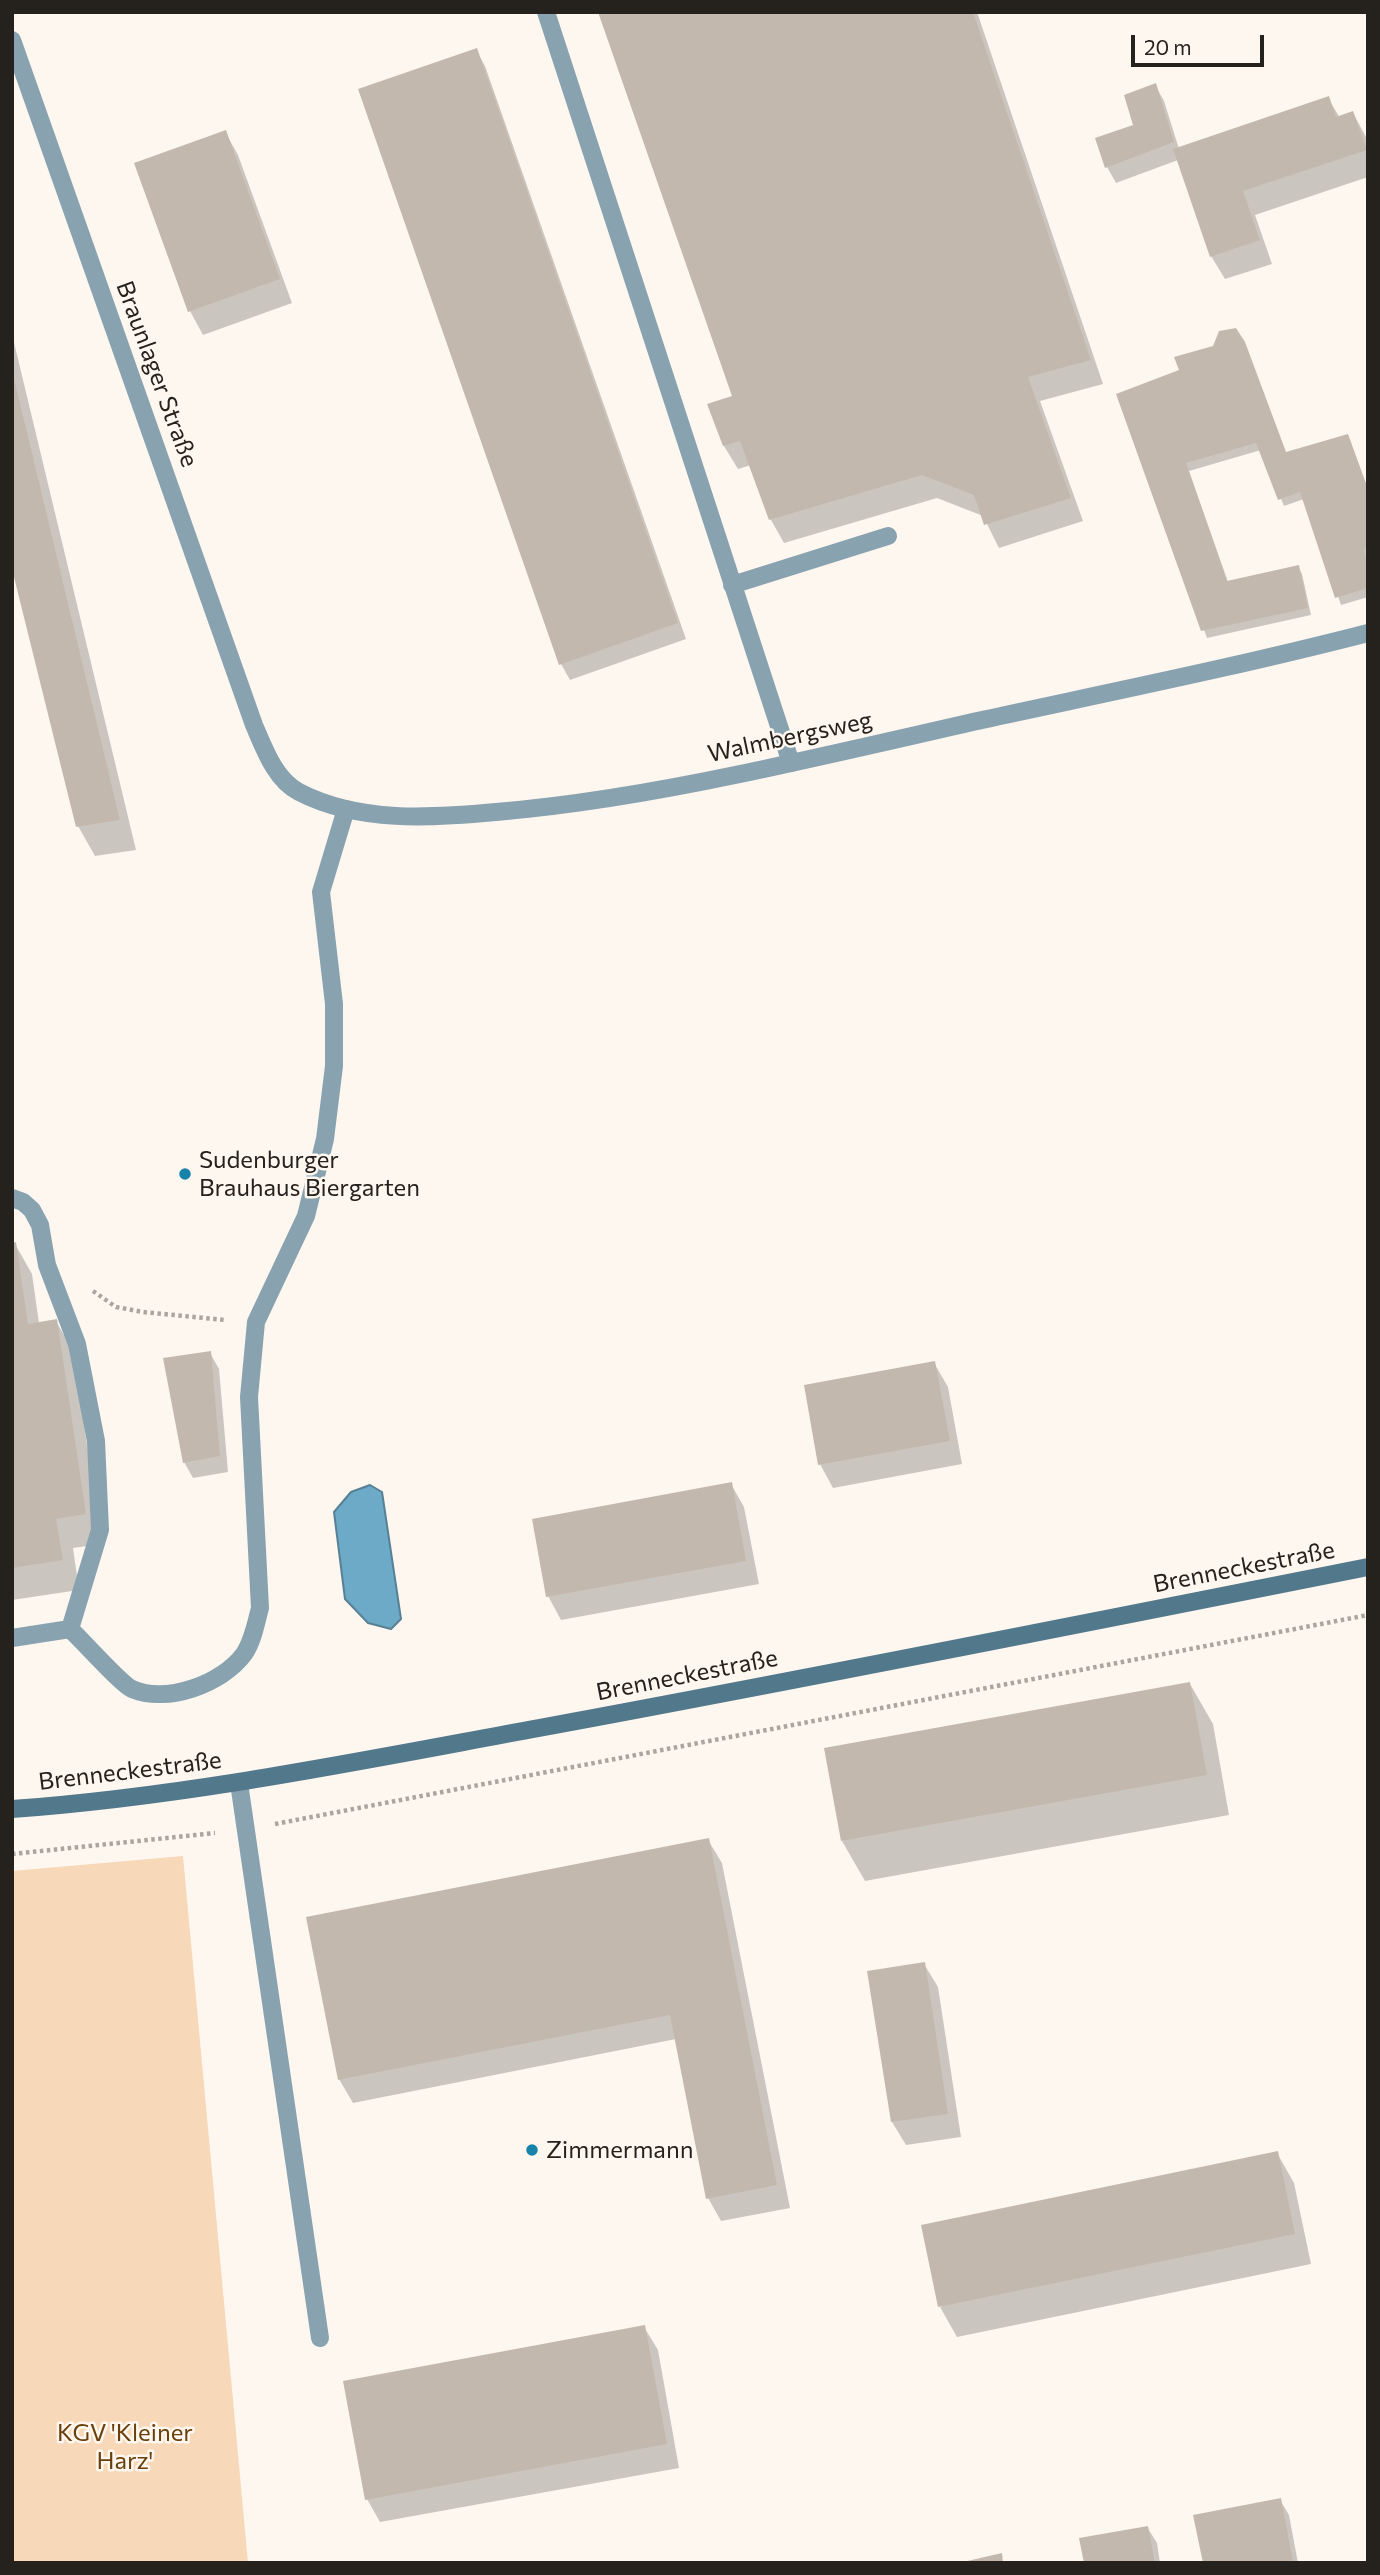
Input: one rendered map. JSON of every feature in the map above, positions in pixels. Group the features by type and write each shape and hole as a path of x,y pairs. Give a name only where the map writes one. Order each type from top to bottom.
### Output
{"main road":[{"name":"Brenneckestraße","path":"12,1809 137,1797 239,1783 608,1715 1368,1567"}],"street":[{"path":"547,12 791,763"},
{"name":"Braunlager Straße","path":"12,40 254,725"},
{"path":"732,585 888,536"},
{"name":"Walmbergsweg","path":"254,725 265,752 281,778 297,792 346,809 383,815 445,816 559,807 635,795 791,763 1368,634"},
{"path":"70,1629 130,1689 163,1695 216,1679 243,1654 253,1632 260,1608 249,1397 256,1322 306,1216 325,1139 334,1066 334,1004 321,892 346,809"},
{"path":"12,1198 23,1202 32,1210 40,1225 47,1265 77,1344 96,1441 100,1530 70,1629"},
{"path":"12,1638 70,1629"},
{"path":"239,1783 320,2338"}],"path":[{"path":"87,1282 93,1292 116,1307 256,1322"},
{"path":"12,1854 247,1829 1368,1615"}],"green space":[{"name":"KGV 'Kleiner Harz'","path":"183,1856 248,2563 12,2563 12,1871"}],"water":[{"path":"370,1485 382,1492 401,1619 391,1629 368,1623 345,1599 334,1512 351,1492"}],"building":[{"path":"598,12 973,12 1091,360 1028,377 1071,498 984,525 974,495 922,475 769,520 740,441 723,446 707,404 732,396"},
{"path":"477,48 678,623 559,665 358,89"},
{"path":"1156,83 1174,142 1105,168 1095,138 1133,125 1124,95"},
{"path":"1329,96 1336,117 1353,111 1367,150 1243,191 1260,240 1210,257 1173,149"},
{"path":"226,130 280,279 188,312 134,163"},
{"path":"1236,328 1245,342 1286,452 1348,434 1368,489 1368,548 1364,549 1368,588 1335,598 1300,492 1278,500 1256,443 1186,463 1227,581 1299,565 1308,608 1201,631 1116,394 1179,370 1174,357 1213,346 1219,331"},
{"path":"12,374 120,820 76,827 12,569"},
{"path":"16,1242 28,1324 57,1319 86,1514 56,1519 63,1560 12,1568 12,1243"},
{"path":"211,1351 220,1456 183,1463 163,1358"},
{"path":"935,1361 950,1441 818,1465 804,1385"},
{"path":"732,1482 746,1561 546,1597 532,1519"},
{"path":"1190,1682 1207,1775 841,1841 824,1748"},
{"path":"709,1838 777,2185 706,2199 670,2015 338,2080 306,1917"},
{"path":"925,1962 948,2114 891,2122 867,1971"},
{"path":"1278,2151 1295,2234 938,2307 921,2225"},
{"path":"645,2325 667,2444 365,2500 343,2381"},
{"path":"1281,2498 1293,2562 1203,2563 1193,2515"},
{"path":"1148,2526 1155,2563 1084,2563 1079,2538"},
{"path":"1002,2553 1003,2563 963,2563 963,2562"}],"place":[{"name":"Sudenburger Brauhaus Biergarten","path":"185,1174"},
{"name":"Zimmermann","path":"532,2150"}]}
